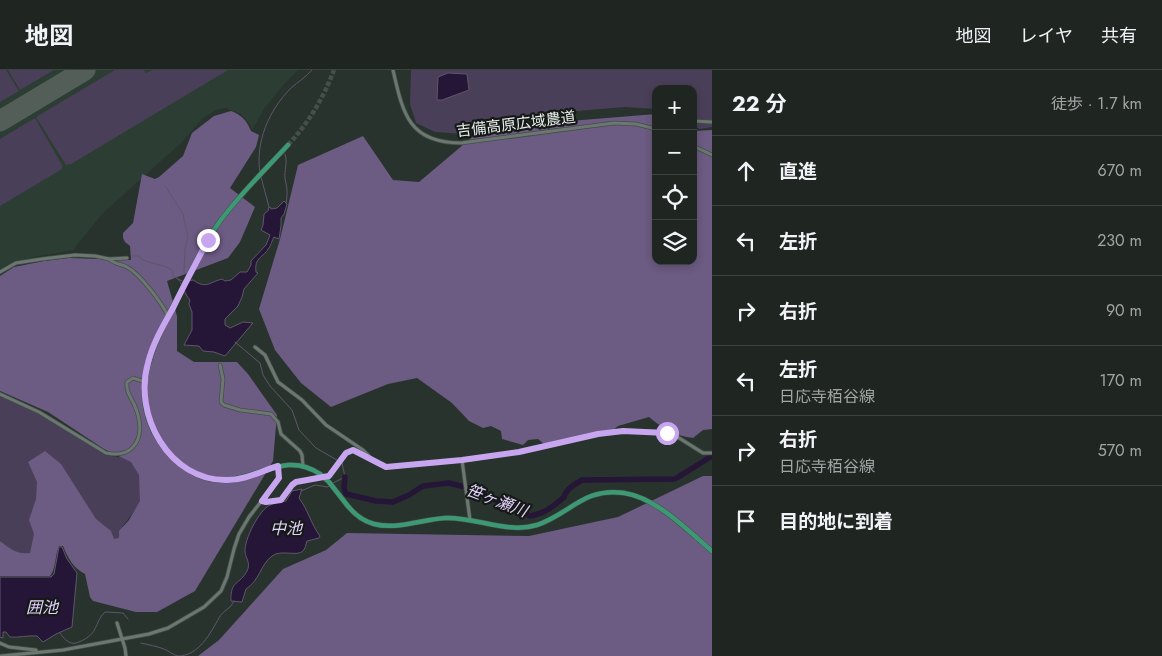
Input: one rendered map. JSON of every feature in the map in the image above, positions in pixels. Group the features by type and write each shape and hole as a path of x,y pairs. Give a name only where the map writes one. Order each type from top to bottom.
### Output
{"main road":[{"path":"288,145 218,224 168,316 151,352 145,382 146,406 154,430 169,454 186,468 210,479 227,480 247,477 278,466 292,464 302,466 320,474 329,482 346,505 361,518 380,525 401,525 445,518 470,520 503,527 524,528 546,521 592,495 608,492 624,493 639,496 660,508 712,551"}],"street":[{"name":"吉備高原広域農道","path":"393,70 399,95 410,122 423,135 437,141 462,143 614,123 636,124 652,128"},
{"path":"697,121 712,122"},
{"path":"697,148 712,155"},
{"path":"0,272 16,263 75,255 109,259 127,258"},
{"path":"109,259 111,262 128,267 136,273 164,306 168,316"},
{"path":"255,347 265,355 278,382 302,400 326,425 363,450 373,460"},
{"path":"220,365 223,378 221,402 224,405 240,410 271,414 278,422 281,434 302,454 302,466"},
{"path":"0,394 39,412 106,453 118,455 129,451 140,434 136,411 127,391 127,382 133,378 145,382"},
{"path":"262,501 281,500 294,483 329,476 346,453 353,450 386,467 462,460 519,452 598,434 623,431 667,433 684,439 704,453 712,453"},
{"path":"462,460 470,520"},
{"path":"1,656 85,646 149,634 168,628 204,606 221,591 227,577 239,534 249,517 279,478 278,466"},
{"path":"117,624 126,656"},
{"path":"0,643 9,647 45,651"}],"shaded area":[{"path":"0,70 298,70 264,109 252,130 241,114 226,108 216,110 202,119 182,142 103,213 73,250 33,257 0,269"},
{"path":"0,70 6,70 19,91 0,102"},
{"path":"8,70 54,70 20,90"},
{"path":"115,70 144,70 146,73 152,70 228,70 71,164 66,165 36,117"},
{"path":"411,70 712,70 712,127 700,129 697,128 697,85 652,85 652,109 625,107 553,113 481,124 465,134 435,132 416,123 410,104"},
{"path":"231,111 241,116 251,131 259,135 256,147 230,188 255,207 240,242 228,258 167,281 177,316 177,351 194,362 237,362 248,374 277,415 273,461 195,591 157,612 136,612 93,601 90,597 85,574 71,562 63,546 59,546 50,576 0,576 0,541 17,552 30,553 34,534 29,520 36,499 37,482 28,462 45,451 61,464 96,519 111,531 114,539 119,538 119,531 129,520 140,501 139,475 131,462 104,449 48,412 0,391 0,276 14,267 44,261 69,258 131,260 130,246 125,242 123,233 133,223 142,174 155,179 159,177 183,156 192,133 214,116"},
{"path":"652,114 652,265 697,265 697,131 712,130 712,429 703,430 693,438 687,437 670,431 649,417 618,426 613,430 544,444 538,439 528,440 523,445 502,439 501,431 491,426 483,428 469,421 452,403 417,378 388,384 331,407 301,383 275,350 259,309 280,239 298,165 363,136 393,180 419,182 483,128"},
{"path":"35,118 62,165 62,169 0,206 0,139"},
{"path":"0,396 50,419 105,455 118,457 145,454 142,501 122,527 153,547 76,536 25,558 3,546 0,540"},
{"path":"703,476 712,476 712,656 198,656 219,640 283,569 326,550 347,533 529,536 618,517"}],"water":[{"path":"448,73 467,74 469,90 437,100 438,77"},
{"path":"284,201 287,204 281,218 279,239 274,237 267,251 258,260 256,272 258,273 244,289 238,306 225,319 225,325 230,328 243,322 253,323 225,356 203,351 199,346 184,345 192,330 192,312 189,304 190,300 178,279 184,282 193,280 204,285 222,279 225,281 231,280 240,272 247,272 251,261 266,245 270,235 261,230 264,214 269,210 268,208 277,208"},
{"name":"中池","path":"302,489 299,498 320,536 319,538 307,541 304,550 300,553 280,553 272,556 246,589 242,602 231,601 232,589 248,568 245,547 257,519 270,505 286,501 292,491"},
{"name":"囲池","path":"59,547 62,547 67,559 77,573 72,627 43,642 37,636 10,637 6,632 3,632 3,638 0,637 0,577 51,577 54,574"}],"waterway":[{"path":"260,173 259,161 262,138 270,116 291,88 312,70"},
{"path":"285,154 286,203"},
{"path":"261,177 269,207"},
{"path":"166,187 183,214 188,237 185,249 184,272 188,276"},
{"path":"132,256 138,256 146,261 165,266 173,271 173,276 178,279"},
{"path":"235,342 260,363 263,375 270,386 292,410 299,430 316,448 342,463 345,477 333,483"},
{"name":"笹ヶ瀬川","path":"345,477 344,488 346,494 376,501 393,502 423,486 449,483 469,488 530,516 553,506 564,497 571,487 582,480 675,479 712,456"},
{"path":"301,491 315,485 328,487 330,485"},
{"path":"141,643 164,649 178,656 192,652 203,642 221,615 234,601"},
{"path":"60,633 68,642 76,643 86,639 93,632 105,612 123,613 128,619"}],"runway":[{"path":"0,121 85,70"}],"tunnel":[{"path":"288,145 315,110 334,70"}],"route":[{"path":"208,240 156,340 147,364 144,390 148,414 158,438 169,454 179,463 201,476 210,479 235,480 278,466 280,472 278,481 262,501 266,502 281,500 296,482 329,476 346,453 353,450 386,467 462,460 519,452 598,434 623,431 667,433"}]}
